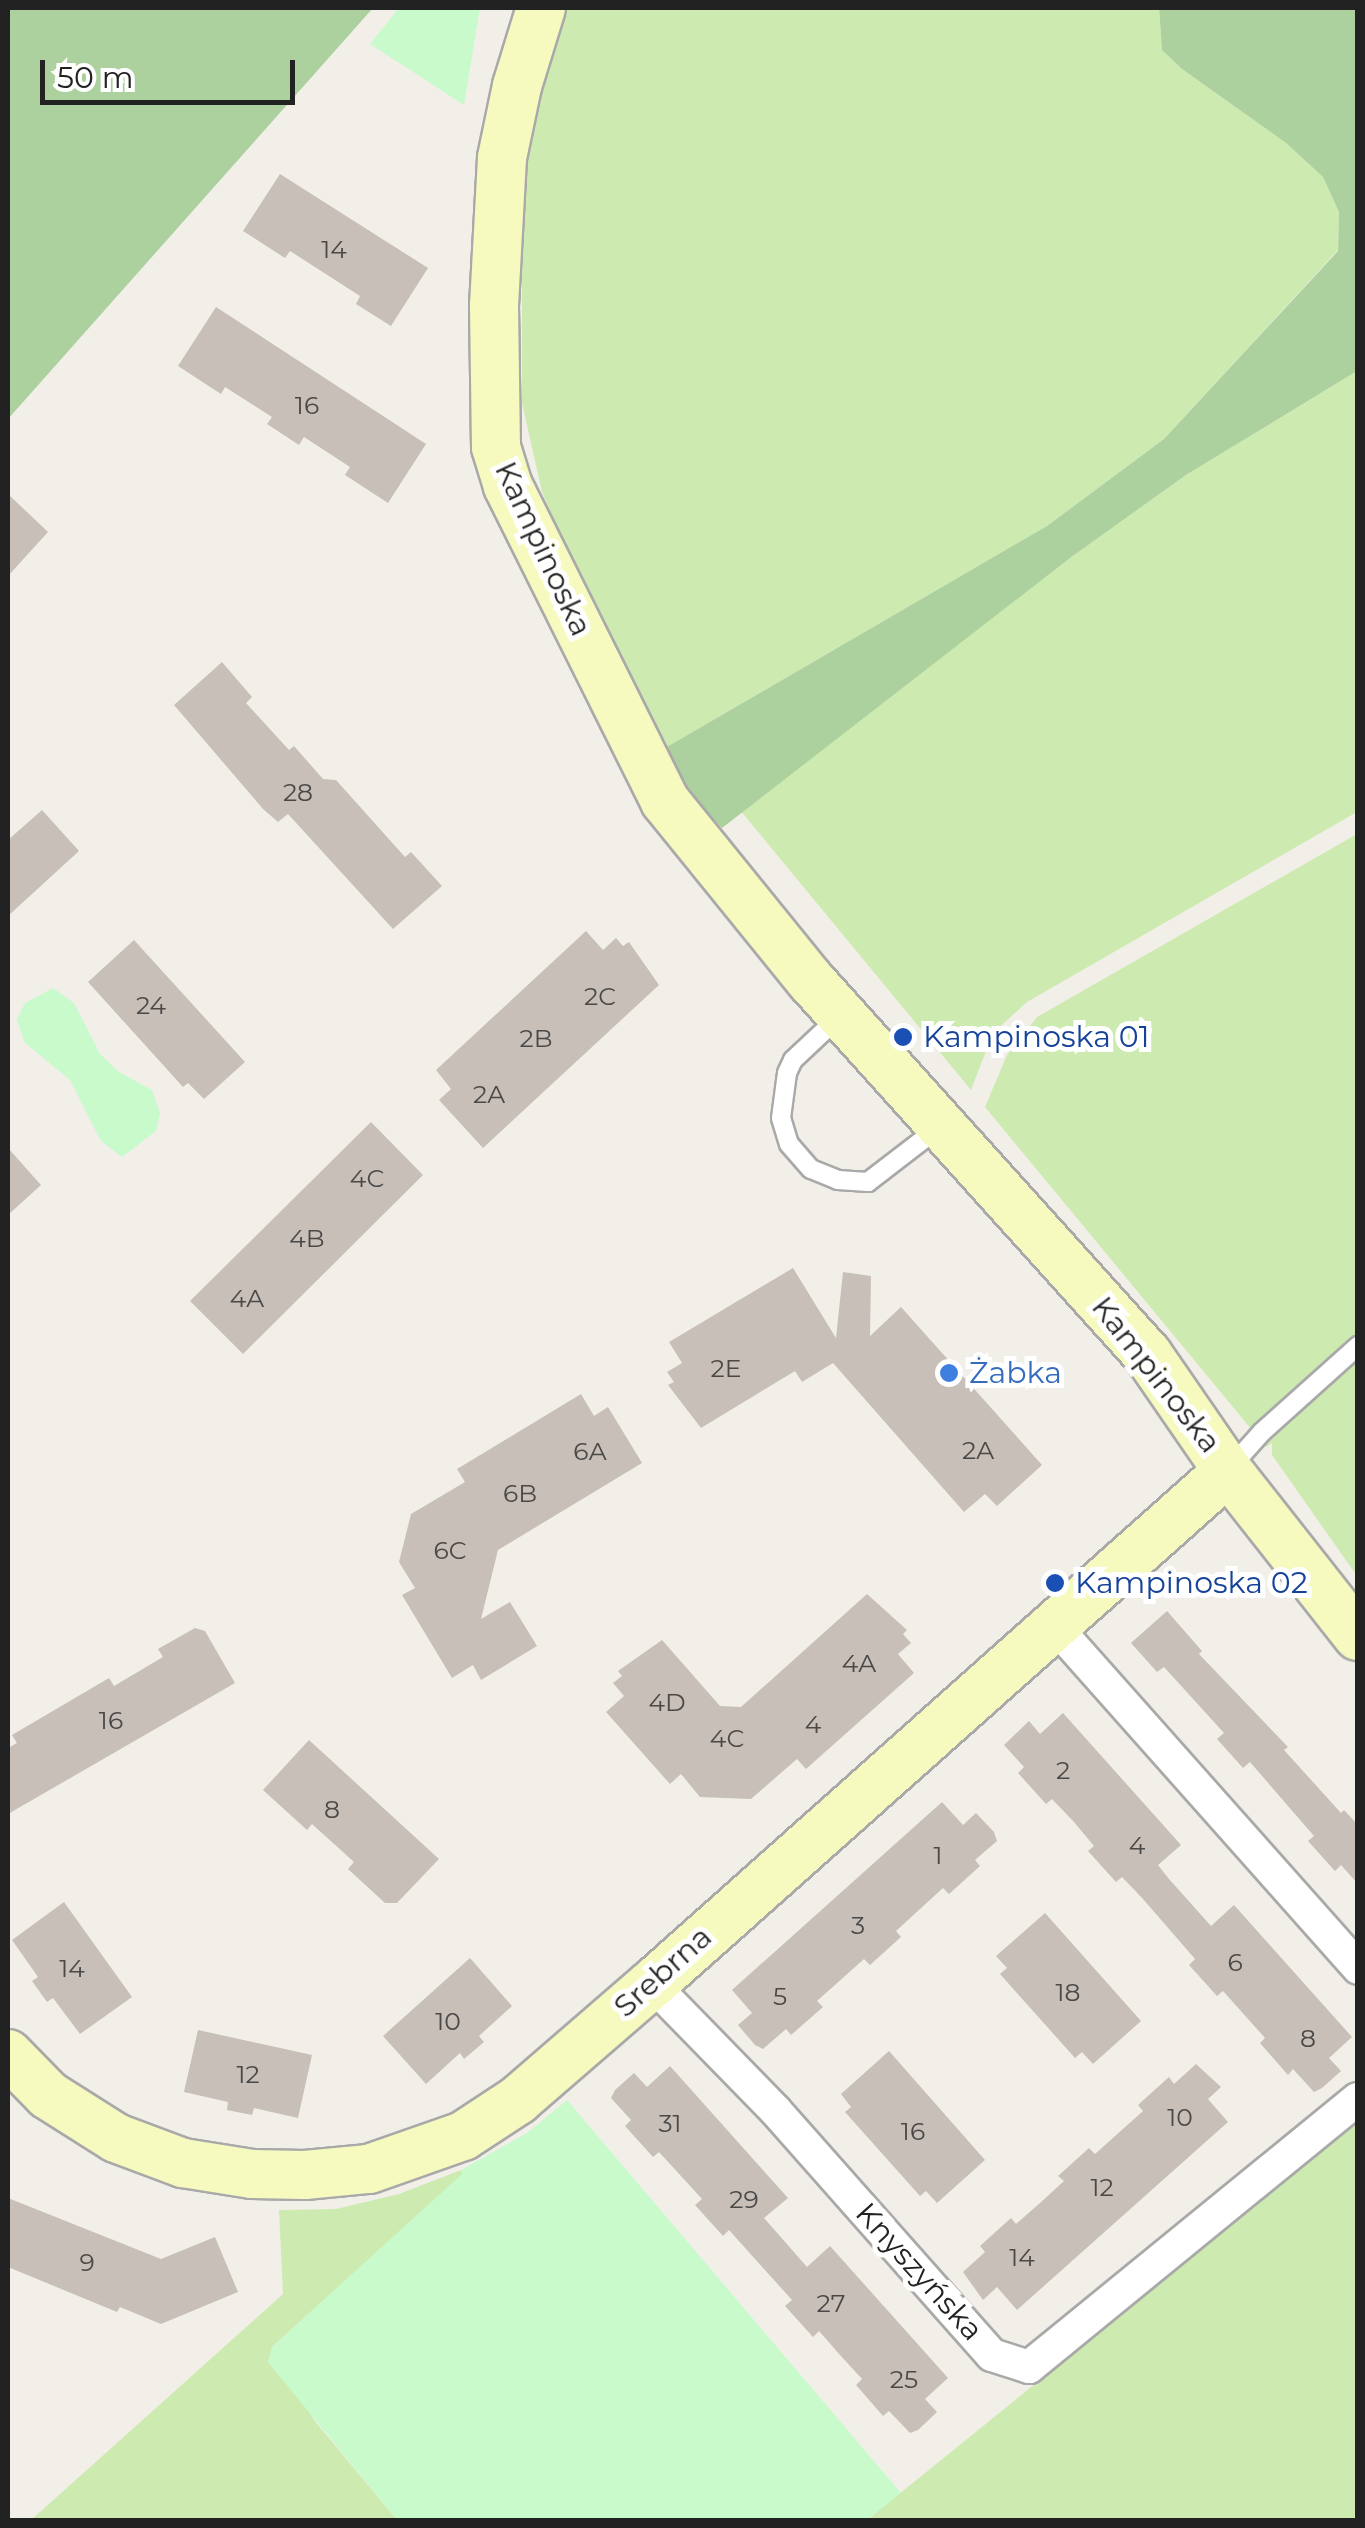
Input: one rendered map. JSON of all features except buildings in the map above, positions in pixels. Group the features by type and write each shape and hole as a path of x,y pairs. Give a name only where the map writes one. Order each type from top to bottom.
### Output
{"street":[{"name":"Kampinoska","path":"541,8 517,86 502,158 494,306 496,447 508,486 665,801 841,1015 1148,1354 1228,1470 1358,1636"},
{"name":"Srebrna","path":"8,2054 48,2096 116,2138 183,2162 252,2174 305,2175 370,2169 463,2136 518,2100 652,1984 1228,1470"},
{"path":"1053,1624 1358,1968"},
{"name":"Knyszyńska","path":"652,1984 762,2096 992,2355 1030,2367 1358,2099"}],"lane":[{"path":"841,1015 793,1060 780,1097 789,1144 811,1169 838,1180 868,1182 889,1170 942,1125"},
{"path":"1228,1470 1262,1432 1358,1346"}],"green space":[{"path":"8,8 373,8 8,419"},
{"path":"399,8 480,8 464,105 370,44"},
{"path":"567,8 1159,8 1162,50 1182,69 1286,143 1323,177 1339,212 1338,250 1164,439 1047,526 665,748 581,583 542,492 522,403 522,168 542,84"},
{"path":"1159,8 1357,8 1357,371 1186,475 1070,558 722,828 694,800 665,748 1047,526 1164,439 1338,251 1339,212 1323,177 1286,143 1182,69 1162,50"},
{"path":"1357,371 1357,812 1027,1002 993,1033 971,1090 740,810 1070,558 1186,475"},
{"path":"1357,834 1357,1576 1272,1455 1272,1443 1266,1447 985,1107 1007,1055 1037,1017"},
{"path":"53,988 74,1003 100,1054 119,1072 152,1090 160,1113 156,1131 122,1157 101,1141 70,1080 24,1042 17,1019 25,1003"},
{"path":"567,2100 901,2493 867,2520 397,2520 268,2362 272,2347 462,2174 461,2170 527,2133"},
{"path":"1357,2123 1357,2520 867,2520"},
{"path":"461,2170 463,2174 272,2347 314,2420 397,2520 31,2520 283,2294 279,2210 336,2209 399,2194"}],"place":[{"name":"Kampinoska 01","path":"903,1037"},
{"name":"Żabka","path":"949,1373"},
{"name":"Kampinoska 02","path":"1055,1583"}]}
